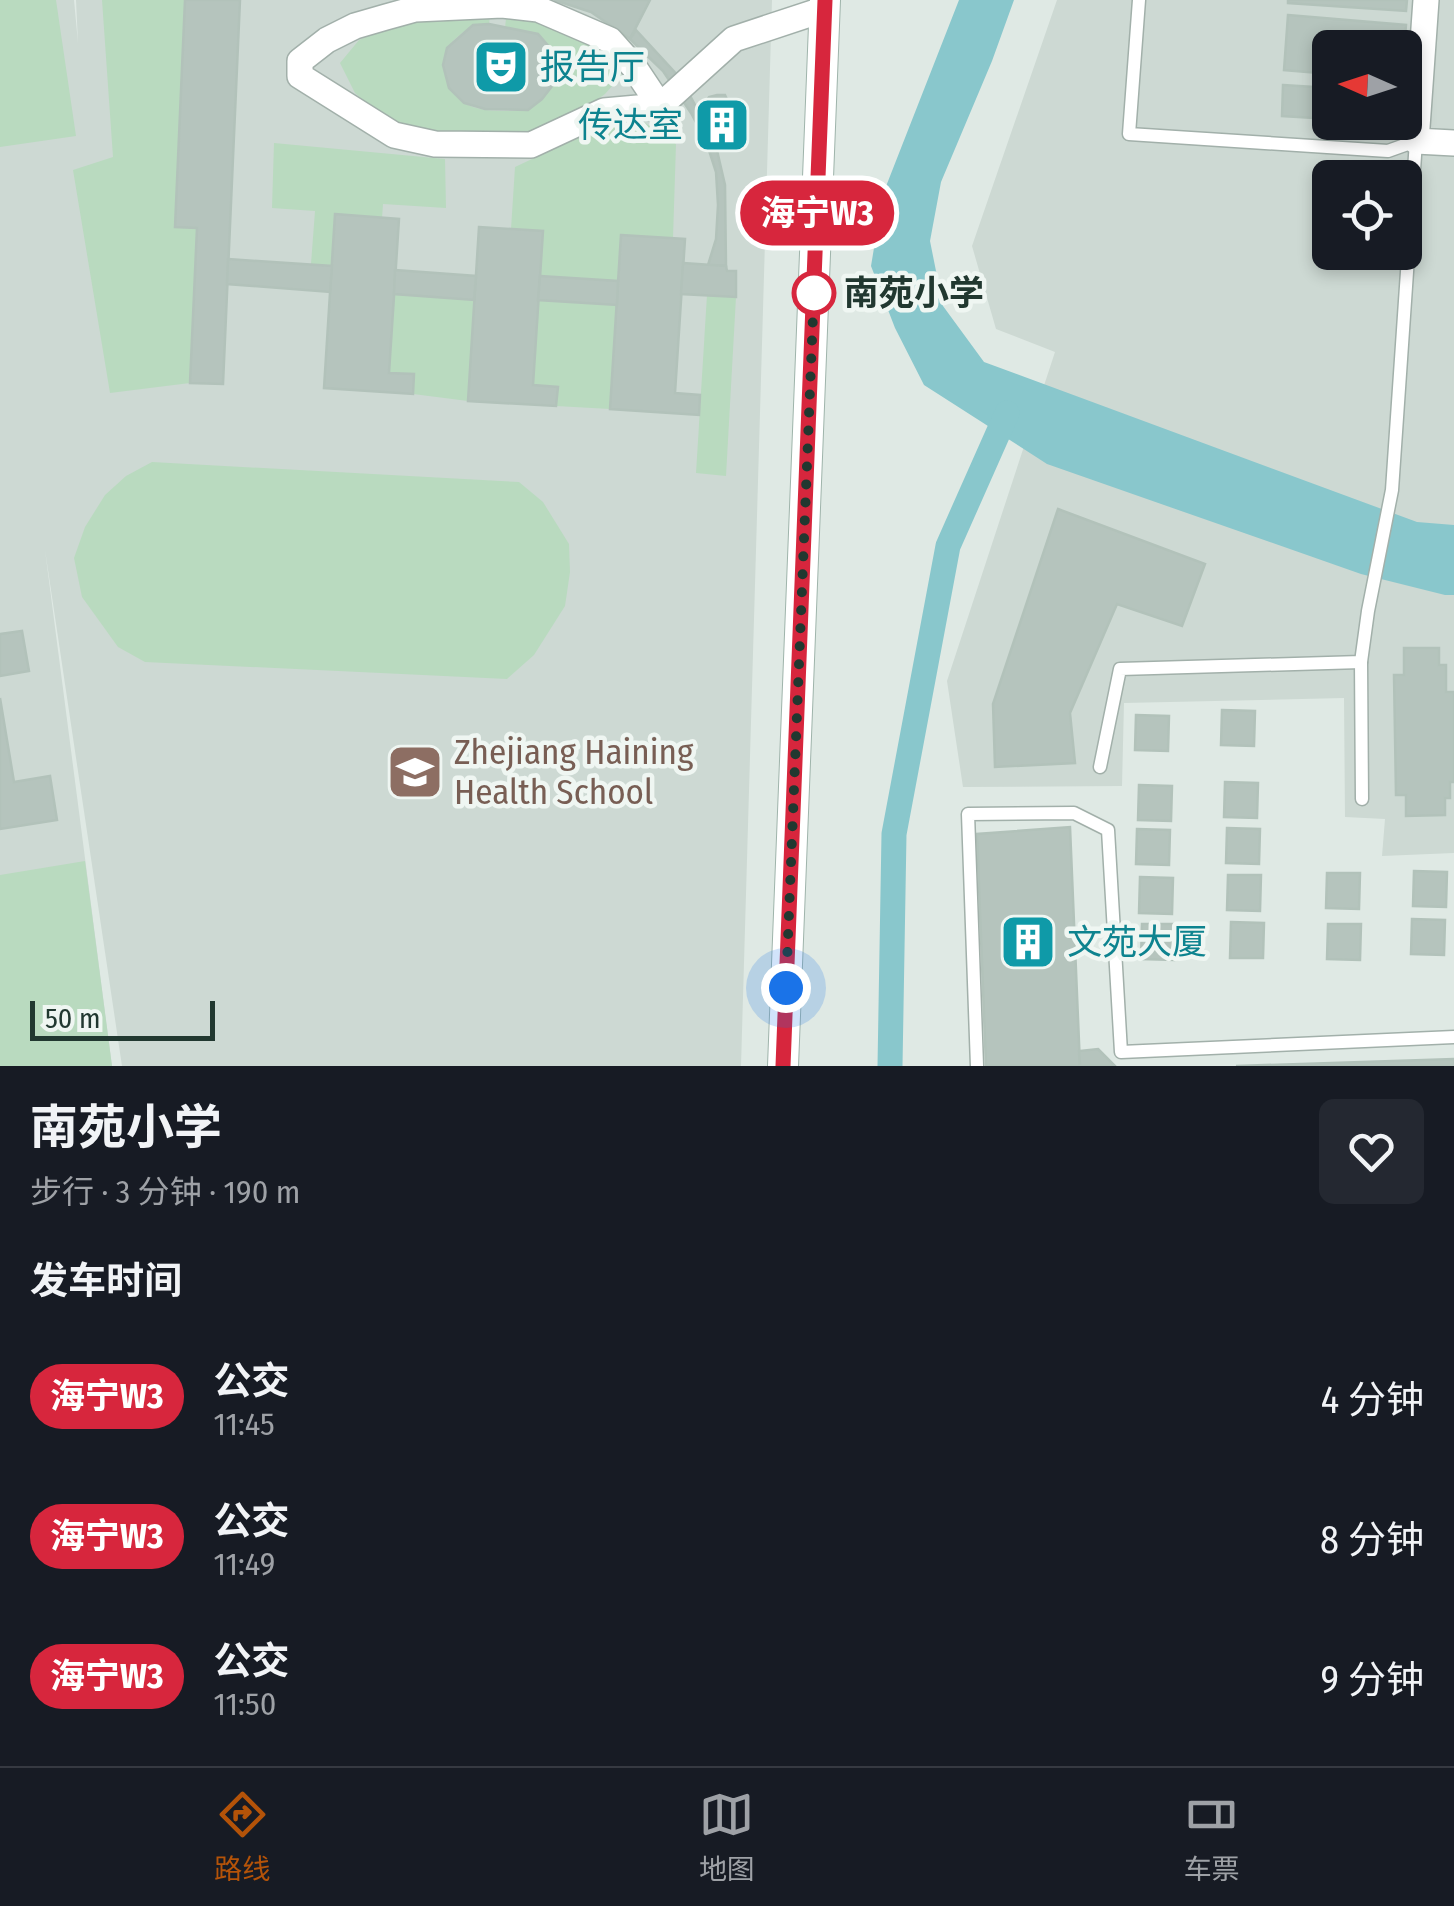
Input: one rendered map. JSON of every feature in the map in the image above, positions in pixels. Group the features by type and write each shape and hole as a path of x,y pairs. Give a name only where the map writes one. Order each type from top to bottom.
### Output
{"street":[{"path":"1422,56 1426,0"},
{"path":"660,106 610,40 538,9 502,4 415,9 370,21 327,40 300,61 300,76 394,136 436,144 530,145 604,112 660,106 734,39 825,4 783,1066"},
{"path":"1416,140 1454,143"}],"lane":[{"path":"1139,0 1129,134 1388,151 1416,140 1392,490 1361,662 1362,799"},
{"path":"1100,767 1120,669 1361,662"},
{"path":"977,1066 968,814 1074,813 1108,830 1121,1052 1454,1037"}],"shaded area":[{"path":"0,0 74,0 78,43 76,0 772,0 741,1066 122,1066 45,550 112,1066 0,1066"},
{"path":"1057,0 1454,0 1454,853 1382,856 1385,819 1345,817 1344,698 1124,703 1122,786 963,787 947,681 1055,352 996,329 972,246"}],"green space":[{"path":"0,0 56,0 76,136 0,147"},
{"path":"102,0 185,0 175,227 197,228 190,383 110,393 73,170 113,157"},
{"path":"491,8 489,24 462,33 445,55 447,81 456,96 468,105 492,111 527,109 545,95 557,74 559,68 545,42 505,28 507,9 606,49 622,69 621,76 580,112 525,138 408,133 355,93 340,63 359,40 391,26"},
{"path":"615,120 641,120 676,144 673,238 618,281 540,276 543,231 511,229 515,167"},
{"path":"274,143 445,159 446,208 383,204 382,218 336,215 332,266 311,264 315,211 272,208"},
{"path":"394,294 474,300 468,401 413,394 414,375 389,373"},
{"path":"707,295 736,297 726,476 696,473"},
{"path":"538,300 617,305 610,409 556,406 558,387 533,385"},
{"path":"152,462 519,482 543,502 569,544 565,606 534,655 507,679 145,662 118,647 82,597 74,558 85,527 105,495 126,476"},
{"path":"85,861 112,1066 0,1066 0,875"}],"water":[{"path":"959,0 1014,0 941,182 930,241 943,306 984,362 1417,522 1454,525 1454,595 1361,574 1047,464 924,385 895,328 871,266 883,194"}],"building":[{"path":"185,0 240,0 223,384 190,383 197,228 175,227"},
{"path":"554,0 650,0 630,39 591,12"},
{"path":"1288,0 1407,0 1406,11"},
{"path":"1288,15 1406,25 1406,30 1312,30 1312,72 1284,70"},
{"name":"报告厅","path":"489,24 538,34 551,49 559,68 553,85 528,110 485,109 464,103 449,88 443,65 447,48 473,25"},
{"path":"636,30 681,79 715,142 725,185 726,266 708,265 716,239 718,205 716,172 706,141 663,71 630,39"},
{"path":"1283,85 1312,87 1312,118 1282,116"},
{"name":"传达室","path":"725,95 742,133 715,142 703,117 703,106 709,97"},
{"path":"335,214 399,219 389,373 414,374 413,394 324,388"},
{"path":"479,227 543,231 533,385 558,387 556,406 468,401"},
{"path":"621,235 685,239 675,393 700,395 699,415 610,409"},
{"path":"228,259 332,266 330,292 227,284"},
{"path":"683,263 726,266 727,271 736,271 736,297 681,294"},
{"path":"395,270 476,276 474,300 394,294"},
{"path":"540,276 618,281 617,305 538,300"},
{"path":"1058,509 1205,564 1182,626 1117,604 1070,713 1075,763 995,767 993,704"},
{"path":"22,631 29,671 0,676 0,634"},
{"path":"1404,648 1439,648 1439,665 1446,665 1446,692 1454,692 1454,782 1450,782 1450,798 1445,798 1445,815 1406,816 1406,795 1396,795 1394,675 1404,675"},
{"path":"0,698 14,782 50,776 57,820 0,829"},
{"path":"1222,710 1255,711 1254,746 1221,745"},
{"path":"1136,715 1169,716 1168,751 1135,750"},
{"path":"1225,782 1258,783 1257,818 1224,817"},
{"path":"1139,785 1172,786 1171,821 1138,820"},
{"name":"文苑大厦","path":"1070,827 1080,1066 986,1066 977,834"},
{"path":"1227,828 1260,829 1259,864 1226,863"},
{"path":"1137,829 1170,830 1169,865 1136,864"},
{"path":"1414,871 1447,872 1446,907 1413,906"},
{"path":"1327,873 1360,873 1359,909 1326,908"},
{"path":"1228,875 1261,875 1260,911 1227,910"},
{"path":"1140,877 1173,878 1172,914 1139,913"},
{"path":"1412,919 1445,920 1444,955 1411,954"},
{"path":"1231,922 1264,923 1263,958 1230,958"},
{"path":"1142,924 1175,924 1174,960 1141,959"},
{"path":"1328,924 1361,924 1360,960 1327,959"},
{"path":"1098,1049 1115,1066 1080,1066 1079,1051"},
{"path":"1454,1059 1454,1066 1236,1066"}],"waterway":[{"path":"890,1066 894,834 948,546 1007,413"}],"bus line":[{"name":"海宁W3","path":"783,1066 825,0"}],"place":[{"name":"报告厅","path":"501,67"},
{"name":"传达室","path":"722,125"},
{"name":"南苑小学","path":"814,293"},
{"name":"Zhejiang Haining Health School","path":"415,772"},
{"name":"文苑大厦","path":"1028,942"}],"route":[{"path":"786,988 814,293"}]}
